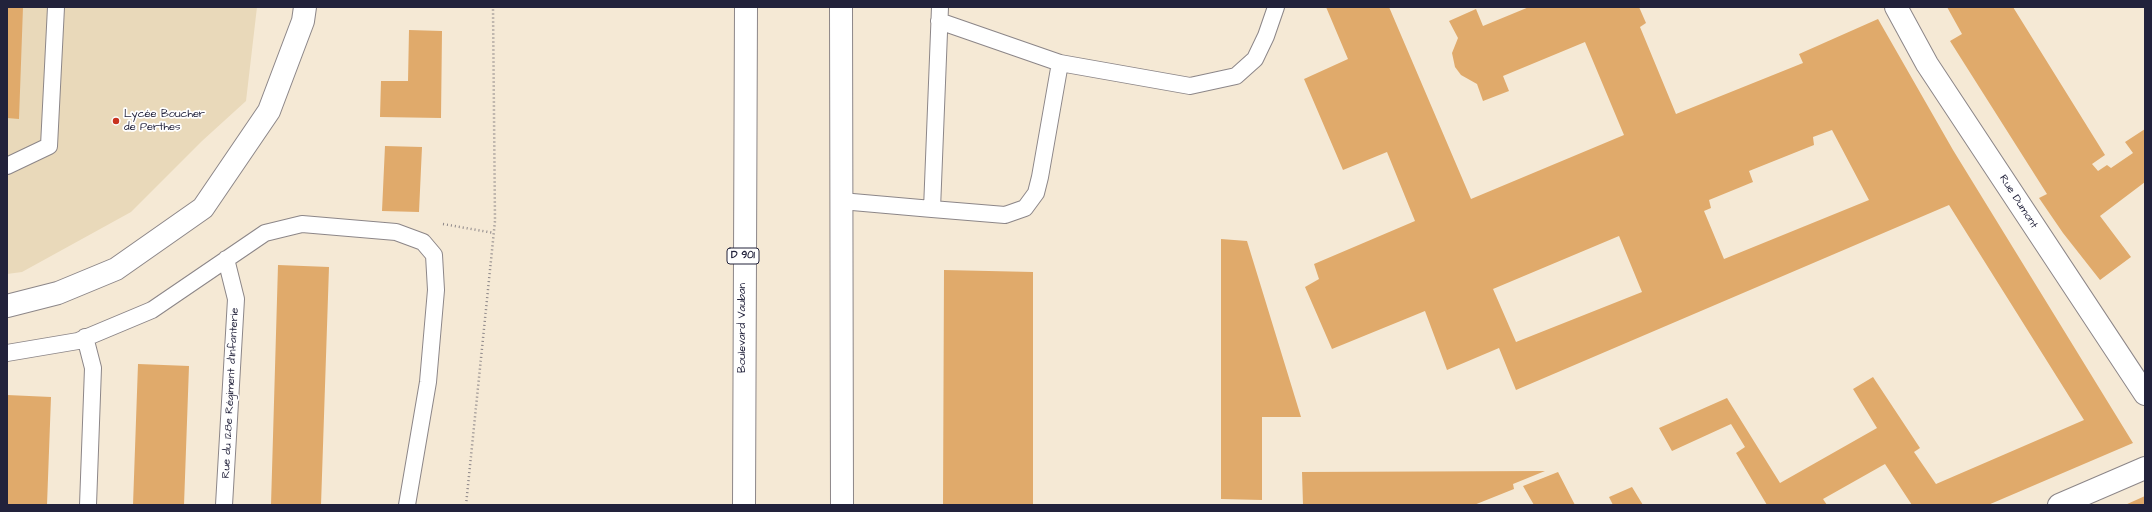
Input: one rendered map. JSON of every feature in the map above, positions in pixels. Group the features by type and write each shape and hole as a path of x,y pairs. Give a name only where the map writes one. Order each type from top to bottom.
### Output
{"street":[{"path":"7,306 58,293 116,269 203,208 269,111 303,21 305,7"},
{"name":"Boulevard Vauban","path":"744,505 746,7"},
{"path":"841,7 842,505"},
{"name":"Rue Dumont","path":"1896,7 1927,64 2145,394"},
{"path":"2059,505 2145,468"}],"lane":[{"path":"7,166 49,146 56,7"},
{"path":"932,209 939,14 1060,63 1190,86 1236,76 1255,59 1266,36 1276,7"},
{"path":"841,201 1005,215 1025,208 1036,193 1040,177 1060,63"},
{"path":"7,353 78,340 152,310 265,233 302,224 396,232 423,242 434,255 436,290 428,382 407,505"},
{"name":"Rue du 128e Régiment d'Infanterie","path":"224,505 236,299 226,259"},
{"path":"85,337 93,368 88,505"}],"path":[{"path":"466,505 495,221 494,7"}],"shaded area":[{"name":"Lycée Boucher de Perthes","path":"7,7 257,7 246,101 202,141 131,212 22,272 7,274"}],"building":[{"path":"7,7 23,7 19,119 7,118"},
{"path":"1326,7 1389,7 1471,199 1624,135 1585,42 1503,76 1509,91 1483,101 1477,84 1461,75 1455,67 1452,53 1458,38 1449,21 1476,9 1483,26 1529,7 1639,7 1646,23 1640,27 1676,114 1803,63 1799,54 1878,19 1953,150 2133,443 1988,505 1912,505 1885,464 1823,499 1827,505 1767,505 1736,453 1745,447 1731,424 1672,451 1659,428 1727,398 1780,483 1877,428 1853,389 1873,377 1920,448 1914,452 1936,484 2084,420 1949,205 1516,390 1499,348 1447,370 1425,311 1332,349 1305,287 1319,279 1314,264 1415,221 1387,152 1343,170 1304,79 1348,59","holes":["1832,130 1869,200 1724,259 1704,211 1711,208 1709,200 1753,182 1749,171 1814,145 1813,137","1619,236 1642,292 1516,342 1493,289"]},
{"path":"1947,7 2013,7 2105,155 2092,164 2098,171 2107,165 2111,168 2133,153 2125,142 2145,129 2145,182 2100,216 2131,257 2100,280 2063,233 2039,198 2047,194 1950,41 1962,34"},
{"path":"409,30 442,31 441,118 380,117 381,81 408,81"},
{"path":"385,146 422,147 419,212 382,211"},
{"path":"1221,239 1247,241 1301,417 1262,417 1262,500 1221,499"},
{"path":"278,265 329,267 321,505 271,505"},
{"path":"944,270 1033,272 1033,505 943,505"},
{"path":"138,364 189,366 184,505 133,505"},
{"path":"7,395 51,397 47,505 7,505"},
{"path":"1545,471 1513,484 1514,489 1474,505 1303,505 1302,472"},
{"path":"1558,472 1575,505 1534,505 1523,486"},
{"path":"1632,487 1643,505 1613,505 1609,497"},
{"path":"2145,496 2145,505 2125,505"}],"place":[{"name":"Lycée Boucher de Perthes","path":"116,121"}]}
